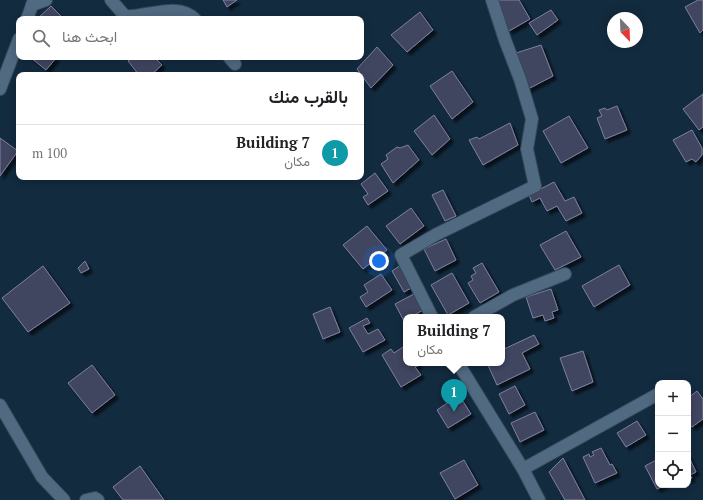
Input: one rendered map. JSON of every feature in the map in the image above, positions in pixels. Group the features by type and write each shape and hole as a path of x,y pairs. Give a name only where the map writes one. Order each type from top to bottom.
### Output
{"street":[{"path":"28,16 33,2 46,0"},
{"path":"111,0 125,16"},
{"path":"430,314 401,255 438,234 535,186 527,149 532,119 520,79 492,0"},
{"path":"137,16 160,12 183,11 190,16"},
{"path":"0,89 16,47"},
{"path":"480,314 513,296 565,274"},
{"path":"460,366 523,469 539,500"},
{"path":"523,469 655,396"},
{"path":"0,405 42,477 64,500"},
{"path":"86,500 95,498 98,500"}],"building":[{"path":"223,0 237,0 227,7"},
{"path":"519,0 530,19 509,31 493,1"},
{"path":"698,0 703,0 703,30 700,33 685,7"},
{"path":"51,6 61,16 40,16"},
{"path":"551,10 558,20 537,35 529,23"},
{"path":"420,12 433,30 407,52 391,35"},
{"path":"541,45 553,76 526,90 513,54"},
{"path":"377,47 393,65 371,88 364,78 364,72 359,72 357,69"},
{"path":"34,60 54,60 46,70"},
{"path":"157,60 162,65 154,72 137,72 128,61"},
{"path":"452,71 473,102 452,119 430,86"},
{"path":"703,94 703,127 699,130 683,109"},
{"path":"617,106 627,130 605,139 597,118 602,116 599,110 605,108 607,110"},
{"path":"434,115 450,139 432,155 414,131"},
{"path":"569,116 588,148 561,163 543,131"},
{"path":"510,123 518,145 483,165 469,140 477,137 479,139"},
{"path":"692,130 702,148 702,155 696,162 692,159 686,162 673,140"},
{"path":"0,138 16,150 16,154 0,176"},
{"path":"408,145 419,160 393,183 381,164 388,159 386,155 397,147 400,148"},
{"path":"375,173 388,191 368,205 363,197 368,194 361,184"},
{"path":"554,182 565,201 574,197 582,213 566,221 557,206 547,211 540,198 532,202 529,195"},
{"path":"443,190 456,216 445,221 432,195"},
{"path":"411,208 424,226 400,244 386,226"},
{"path":"367,226 387,250 363,269 343,245"},
{"path":"566,231 581,257 555,270 540,245"},
{"path":"446,239 456,260 435,271 424,249"},
{"path":"85,261 89,269 81,273 78,268"},
{"path":"482,263 499,292 480,303 468,283 473,280 471,276 476,273 473,268"},
{"path":"401,265 413,287 404,292 392,271"},
{"path":"619,265 630,285 594,307 582,286"},
{"path":"43,266 70,303 28,332 2,298"},
{"path":"452,273 469,303 447,314 431,285"},
{"path":"381,274 392,290 366,307 360,297 368,292 364,285"},
{"path":"551,289 558,310 552,312 554,318 545,321 543,315 533,318 526,297"},
{"path":"414,294 423,310 416,314 403,314 403,319 395,304"},
{"path":"330,307 340,332 323,339 313,314"},
{"path":"367,318 370,323 363,326 368,334 378,329 385,340 363,352 349,328"},
{"path":"534,335 539,344 522,353 530,369 497,385 488,366 505,366 505,349"},
{"path":"403,347 403,366 417,366 415,367 421,375 401,387 382,355 391,349 394,353"},
{"path":"583,351 593,382 572,391 560,358"},
{"path":"92,365 115,395 92,413 68,383"},
{"path":"515,386 525,405 509,414 499,394"},
{"path":"697,391 703,399 703,419 692,427 691,426 691,396"},
{"path":"459,395 471,414 448,428 437,410"},
{"path":"535,412 544,430 520,442 511,423"},
{"path":"637,421 646,435 626,447 617,433"},
{"path":"601,448 610,465 612,464 617,473 595,483 583,457 589,454 590,457 594,455 592,452"},
{"path":"563,458 585,500 565,500 549,472"},
{"path":"464,460 478,485 455,499 440,473"},
{"path":"655,461 655,485 645,466"},
{"path":"691,461 696,472 691,474"},
{"path":"140,466 164,500 123,500 113,487"}],"place":[{"name":"Building 7","path":"454,412"}]}
